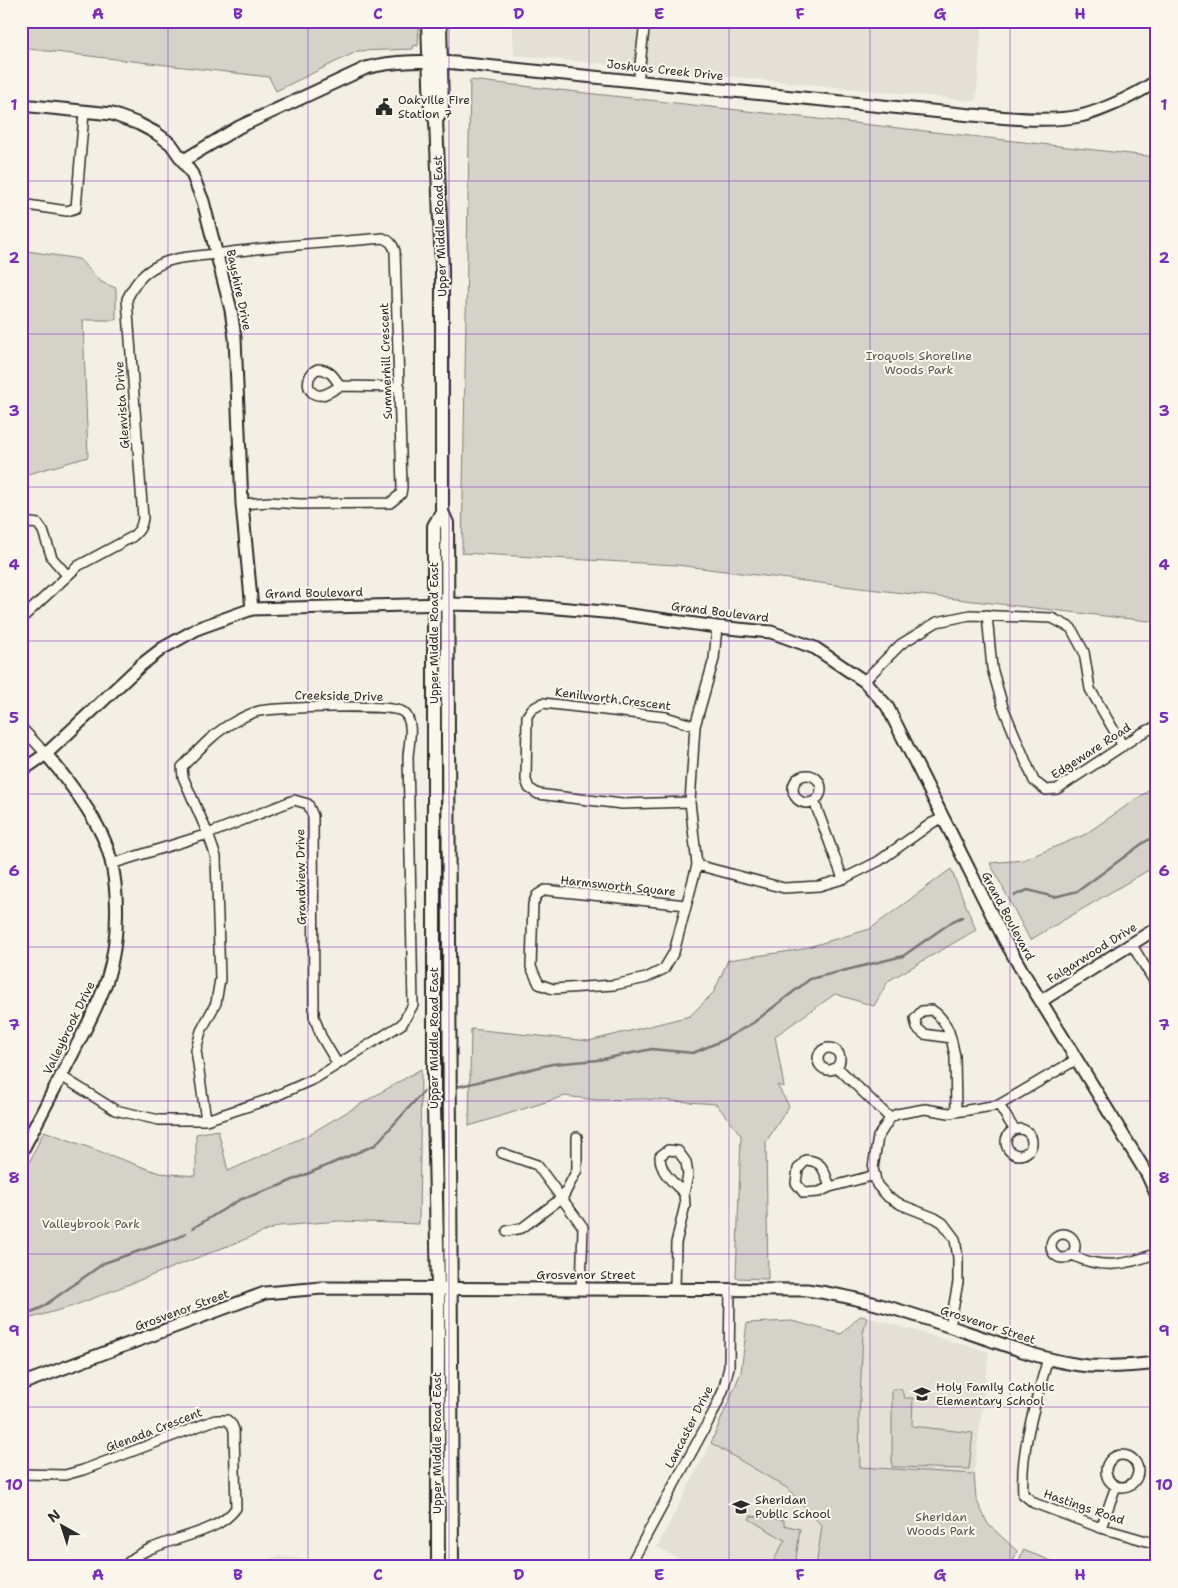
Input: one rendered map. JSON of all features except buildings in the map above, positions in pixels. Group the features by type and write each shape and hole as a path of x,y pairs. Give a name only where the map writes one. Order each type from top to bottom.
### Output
{"main road":[{"name":"Upper Middle Road East","path":"428,21 435,62"},
{"name":"Upper Middle Road East","path":"440,21 431,112 436,120 442,268 442,512 434,526 441,604 434,1107 444,1288 452,1567"},
{"name":"Upper Middle Road East","path":"438,1567 444,1288"}],"street":[{"path":"638,82 644,21"},
{"name":"Joshuas Creek Drive","path":"184,160 239,127 366,68 383,63 435,62 971,115 1033,119 1081,116 1112,106 1142,91 1157,80"},
{"name":"Bayshire Drive","path":"21,105 112,114 139,124 156,133 170,144 184,160 192,174 203,201 217,254 231,310 235,338 242,504 252,609"},
{"path":"21,204 67,211 76,208 84,112"},
{"name":"Summerhill Crescent","path":"217,254 383,238 388,240 395,250 400,387 401,494 390,503 300,504 270,502 242,504"},
{"name":"Glenvista Drive","path":"21,620 78,566 132,537 142,525 144,518 127,299 134,284 156,266 176,258 217,254"},
{"path":"340,386 400,387"},
{"path":"21,526 38,524 43,531 52,558 67,575"},
{"name":"Grand Boulevard","path":"21,771 46,754 141,665 163,648 199,628 252,609 441,604 534,606 616,613 771,632 816,648 864,681 887,706 997,926 1024,974 1147,1174 1157,1196"},
{"path":"864,681 901,644 938,622 970,615 1052,618 1071,628 1084,652 1090,689 1123,746"},
{"name":"Edgeware Road","path":"987,615 992,668 1003,706 1034,781 1046,790 1057,789 1142,733 1157,726"},
{"name":"Harmsworth Square","path":"686,906 545,890 537,895 533,904 531,967 539,984 553,989 614,985 646,978 664,969 674,952 697,864 690,802 695,726 714,659 716,626"},
{"name":"Kenilworth Crescent","path":"690,802 622,804 538,794 529,788 526,780 527,716 532,709 543,703 666,716 695,726"},
{"name":"Creekside Drive","path":"61,1076 116,1110 159,1120 206,1120 267,1100 316,1078 337,1063 402,1024 413,1005 408,756 410,722 403,712 396,709 356,707 287,708 257,712 234,722 214,736 182,767 183,777 216,857 220,979 216,1003 202,1031 196,1050 206,1120"},
{"name":"Valleybrook Drive","path":"21,727 46,754 88,809 102,836 114,878 116,915 114,953 98,1005 21,1153"},
{"name":"Grandview Drive","path":"111,864 208,834 294,800 308,804 313,816 314,1016 322,1036 337,1063"},
{"path":"814,801 843,879"},
{"path":"697,864 784,888 819,886 843,879 879,861 932,823 943,818"},
{"name":"Falgarwood Drive","path":"1041,1001 1157,928"},
{"path":"1132,945 1157,986"},
{"path":"950,1038 955,1056 956,1112"},
{"path":"950,1327 958,1282 958,1258 955,1239 943,1223 888,1197 877,1185 873,1168 878,1137 890,1118 897,1114 925,1109 950,1113 1000,1105 1077,1059"},
{"path":"837,1067 890,1118"},
{"path":"1000,1105 1014,1129"},
{"path":"507,1231 522,1228 563,1197 577,1170 577,1137"},
{"path":"675,1289 676,1243 688,1175 686,1162 678,1151 668,1150 660,1156 660,1164 664,1172 684,1193"},
{"path":"502,1154 537,1165 584,1227 581,1289"},
{"path":"830,1187 875,1175"},
{"path":"1072,1255 1085,1262 1109,1266 1138,1261 1157,1253"},
{"name":"Grosvenor Street","path":"21,1384 265,1293 322,1288 790,1289 824,1292 879,1305 1048,1358 1088,1366 1157,1363"},
{"name":"Lancaster Drive","path":"632,1567 633,1560 713,1413 723,1391 729,1367 730,1289"},
{"name":"Hastings Road","path":"1048,1358 1030,1424 1022,1479 1023,1494 1034,1503 1101,1528 1157,1544"},
{"name":"Glenada Crescent","path":"21,1474 65,1475 83,1470 215,1420 227,1420 232,1424 234,1430 236,1508 230,1517 217,1525 139,1553 124,1567"},
{"path":"1101,1528 1116,1486"}],"shaded area":[{"path":"512,21 982,21 976,101 514,55"},
{"name":"Holy Family Catholic Elementary School","path":"867,1317 989,1352 974,1474 860,1467 859,1418 863,1333"},
{"name":"Sheridan Public School","path":"711,1443 787,1488 822,1526 816,1567 692,1567 657,1547"},
{"path":"276,1556 378,1567 251,1567"}],"green space":[{"path":"21,21 419,21 418,46 414,45 413,49 358,51 276,91 269,77 21,48"},
{"name":"Iroquois Shoreline Woods Park","path":"470,80 1157,157 1157,622 677,565 462,553"},
{"path":"21,250 79,259 101,282 116,288 116,320 83,320 88,457 21,476"},
{"path":"1157,785 1157,865 1030,940 990,863 1023,860 1084,835"},
{"path":"951,869 976,930 888,981 874,1006 835,994 775,1036 784,1087 777,1085 789,1106 766,1142 768,1279 736,1278 741,1135 716,1104 645,1099 597,1100 565,1096 469,1126 471,1029 589,1041 690,1016 714,992 728,960 798,950 870,929"},
{"name":"Valleybrook Park","path":"421,1069 419,1224 338,1221 279,1226 73,1306 21,1321 21,1180 44,1131 159,1173 196,1176 196,1134 218,1130 228,1171 306,1136"},
{"name":"Sheridan Woods Park","path":"860,1316 867,1317 863,1333 859,1418 860,1467 974,1474 976,1499 988,1524 1017,1551 1011,1567 816,1567 822,1526 787,1488 711,1443 741,1372 747,1323 792,1321 841,1334"},
{"path":"892,1389 901,1389 905,1398 913,1398 912,1426 973,1433 969,1469 892,1467"},
{"path":"751,1516 784,1520 784,1525 800,1529 795,1567 770,1567 785,1540 749,1519"},
{"path":"1023,1550 1067,1567 1017,1567"}],"waterway":[{"path":"1015,895 1028,890 1054,897 1078,891 1143,843 1157,835"},
{"path":"457,1087 552,1064 598,1060 652,1049 693,1053 719,1042 753,1023 810,979 903,956 953,921 962,917"},
{"path":"193,1228 239,1200 279,1186 375,1145 424,1091"},
{"path":"21,1316 41,1308 104,1263 177,1238 186,1233"}],"place":[{"name":"Oakville Fire Station 7","path":"384,107"},
{"name":"Holy Family Catholic Elementary School","path":"922,1394"},
{"name":"Sheridan Public School","path":"741,1507"}]}
